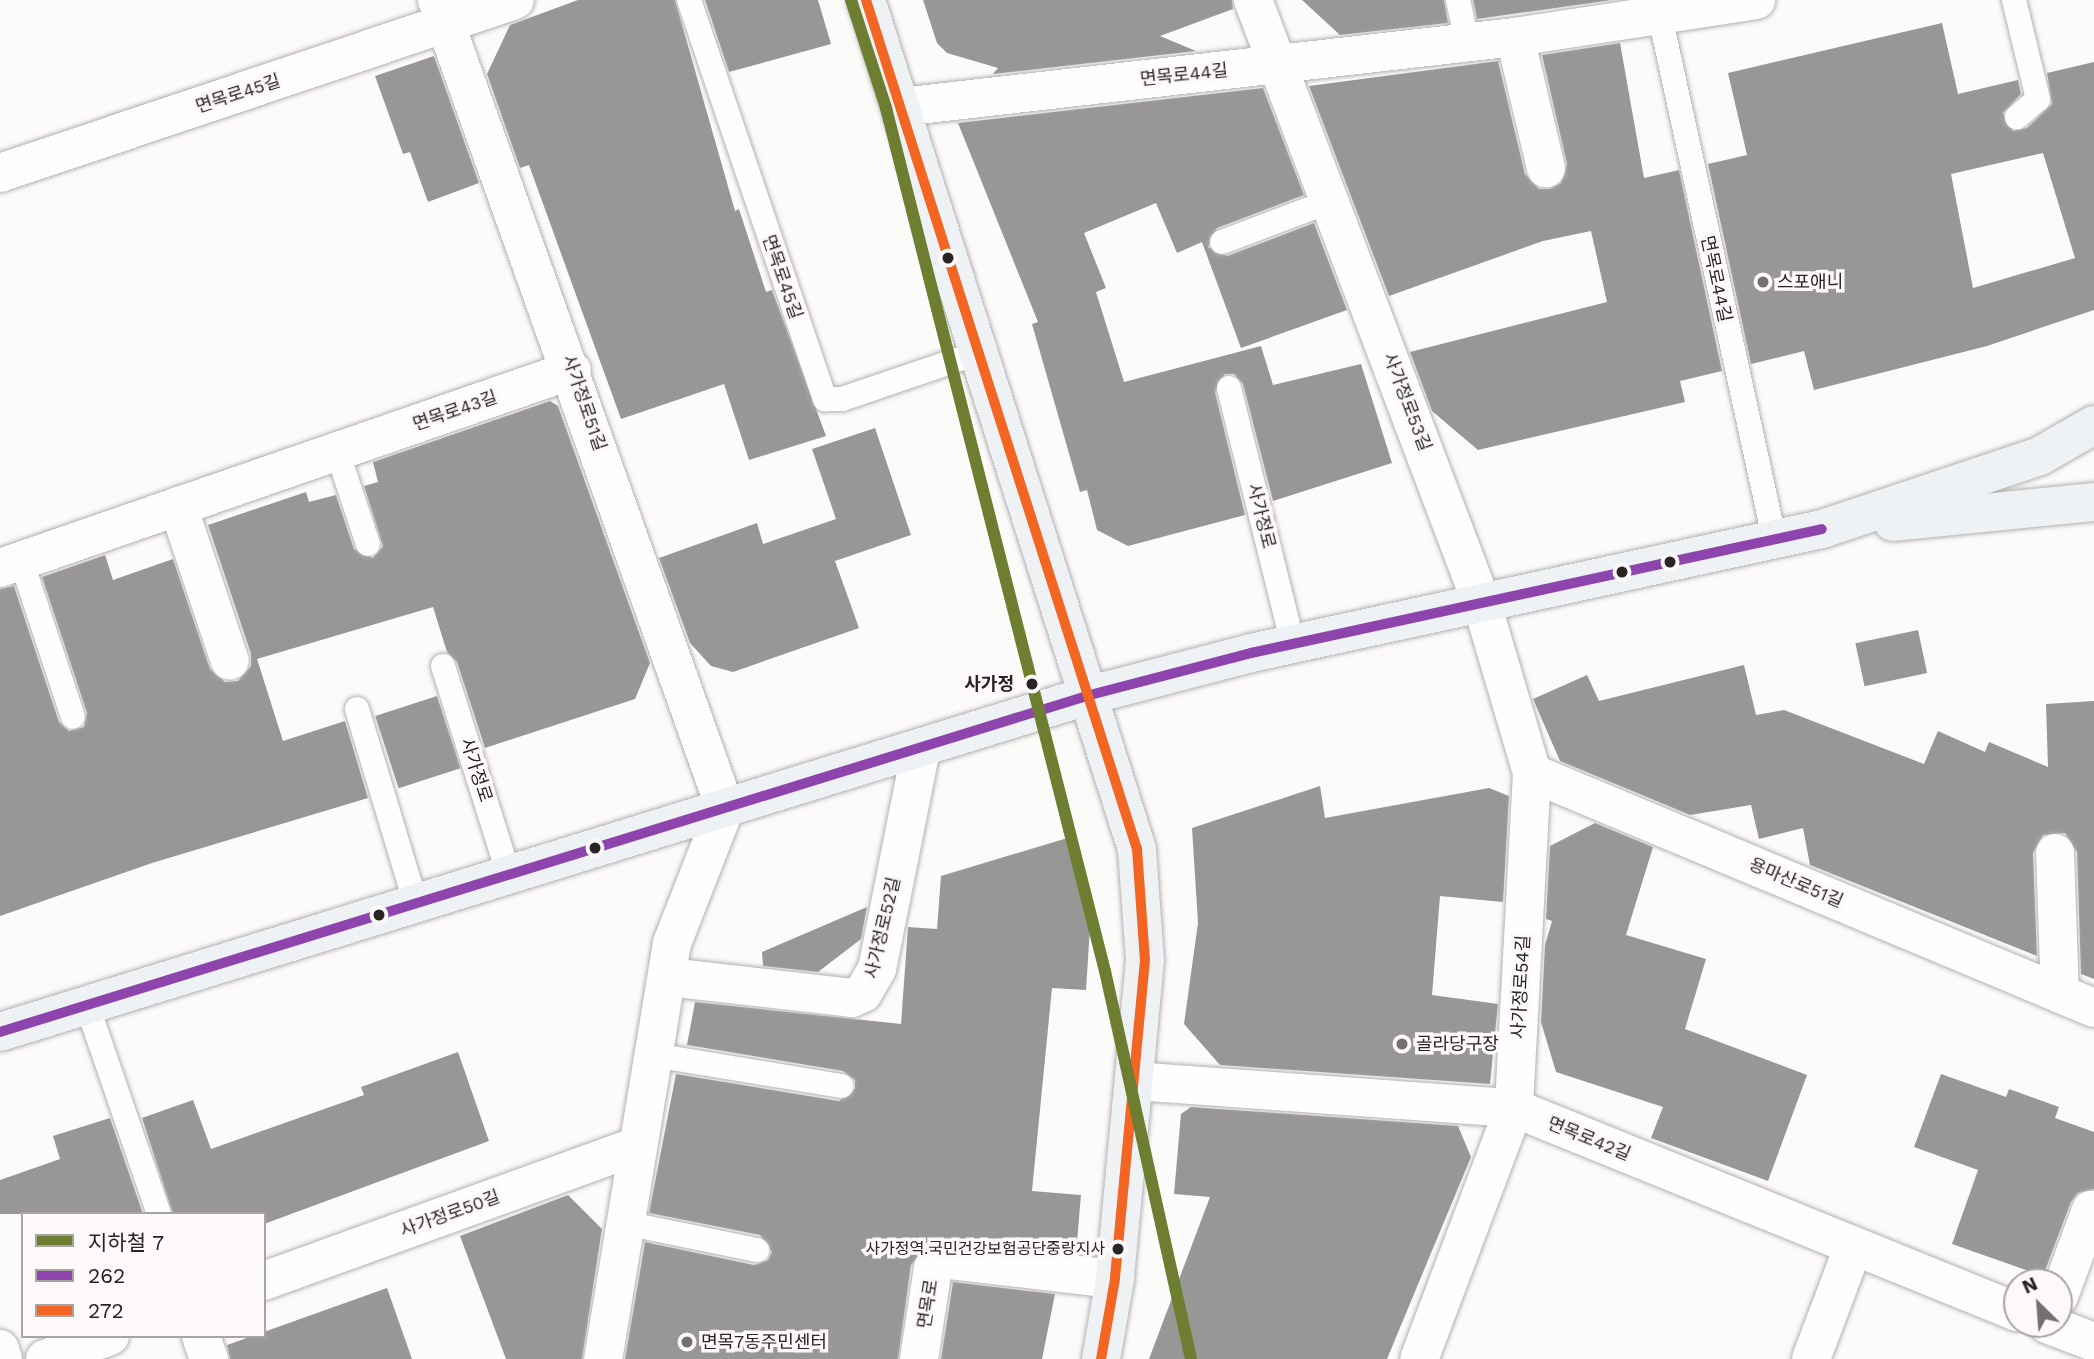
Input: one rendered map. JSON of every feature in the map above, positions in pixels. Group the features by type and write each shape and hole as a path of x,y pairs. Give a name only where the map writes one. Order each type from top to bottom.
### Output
{"main road":[{"path":"866,0 1126,809 1143,891 1145,960 1115,1279 1101,1359"},
{"path":"2040,456 2094,425"},
{"path":"0,1032 1090,695 1293,644 1774,542 1822,529 2094,436"},
{"path":"1822,529 2094,502"}],"street":[{"name":"면목로45길","path":"0,173 442,12 515,0"},
{"name":"사가정로53길","path":"1253,0 1275,65 1482,604"},
{"name":"면목로44길","path":"901,107 1467,43 1514,37 1658,8 1756,0"},
{"name":"사가정로51길","path":"442,12 572,370 725,808"},
{"path":"1514,37 1546,168"},
{"name":"면목로43길","path":"10,564 572,370"},
{"path":"178,506 230,661"},
{"name":"사가정로54길","path":"1419,1359 1514,1108 1532,773 1482,604"},
{"name":"사가정로52길","path":"668,977 852,998 863,993 877,969 921,748"},
{"name":"용마산로51길","path":"1532,773 2094,1008"},
{"path":"603,1359 636,1146 672,943 725,808"},
{"path":"2055,853 2060,994"},
{"name":"면목로42길","path":"1134,1082 1514,1108 1853,1248 2003,1307"},
{"name":"사가정로50길","path":"266,1280 636,1146"},
{"path":"2069,1268 2091,1210"},
{"path":"1811,1359 1853,1248"},
{"name":"면목로","path":"919,1359 933,1268 941,1259 1115,1279"},
{"path":"2073,1334 2094,1342"},
{"path":"45,1359 104,1338"},
{"path":"202,1338 209,1359"},
{"path":"0,1349 3,1359"}],"lane":[{"name":"면목로45길","path":"689,0 825,399 842,399 980,352"},
{"path":"1458,0 1467,43"},
{"path":"2014,0 2038,99 2017,117"},
{"name":"면목로44길","path":"1658,8 1774,542"},
{"path":"1222,242 1328,202"},
{"name":"사가정로","path":"1229,388 1293,644"},
{"path":"338,451 368,544"},
{"name":"면목로43길","path":"10,564 73,717"},
{"name":"사가정로","path":"443,666 509,875"},
{"path":"358,709 416,904"},
{"path":"88,1005 158,1212"},
{"path":"654,1055 841,1086"},
{"path":"624,1223 757,1250"}],"building":[{"path":"578,0 675,0 735,211 739,209 766,292 772,290 826,436 749,460 724,384 621,419 529,165 520,168 487,74 510,25"},
{"path":"705,0 818,0 831,44 729,72"},
{"path":"923,0 1232,0 1233,9 1160,36 1196,51 993,74 998,68 947,53 937,43"},
{"path":"1302,0 1444,0 1448,23 1340,35"},
{"path":"1473,0 1612,0 1477,19"},
{"path":"1942,23 1958,94 2018,80 2021,94 2003,113 2013,131 2027,128 2052,104 2047,73 2094,62 2094,310 1987,346 1814,390 1804,351 1751,364 1708,164 1747,155 1728,73","holes":["2043,153 2075,258 1973,288 1951,174"]},
{"path":"1620,43 1644,178 1679,170 1722,371 1680,381 1685,402 1478,450 1432,411 1410,352 1607,302 1591,231 1543,241 1389,296 1309,86 1498,61 1525,174 1539,189 1550,189 1561,183 1567,164 1542,55"},
{"path":"434,56 479,183 428,202 410,152 403,154 375,76"},
{"path":"1263,88 1304,195 1217,228 1208,247 1227,256 1314,223 1347,310 1241,348 1202,242 1177,253 1156,203 1084,233 1106,288 1096,292 1124,382 1261,346 1273,385 1361,364 1392,463 1273,501 1243,384 1234,374 1225,374 1215,392 1245,515 1128,546 1097,530 1087,490 1080,492 1032,324 1038,322 958,123"},
{"path":"550,401 558,406 650,663 635,699 485,748 457,662 447,652 433,607 257,659 283,741 345,721 368,798 152,863 0,916 0,589 14,586 59,722 69,731 84,727 87,713 42,577 105,555 113,580 173,559 210,669 225,682 238,681 251,666 251,654 208,525 306,492 309,502 336,495 354,549 373,558 383,546 364,486 378,482 373,462"},
{"path":"875,428 911,535 835,561 859,628 733,672 711,666 690,643 659,558 757,523 763,544 836,519 812,449"},
{"path":"1918,630 1927,673 1865,686 1855,643"},
{"path":"1744,665 1756,715 1784,710 1924,764 1938,731 1985,752 1989,742 2048,767 2046,704 2094,701 2094,979 2081,974 2077,852 2065,833 2043,835 2033,853 2037,956 1810,865 1803,828 1759,839 1751,805 1690,815 1560,761 1533,699 1587,675 1599,701"},
{"path":"437,696 460,768 399,788 375,716"},
{"path":"1320,786 1325,818 1489,788 1509,796 1503,902 1440,896 1432,995 1498,1004 1490,1084 1220,1065 1184,1024 1198,923 1192,828"},
{"path":"1595,823 1653,847 1626,935 1706,959 1685,1029 1807,1075 1768,1181 1651,1138 1663,1107 1556,1072 1541,1022 1545,945 1552,921 1546,919 1550,846"},
{"path":"1074,836 1092,896 1086,990 1052,988 1032,1191 1081,1195 1076,1253 933,1239 911,1265 898,1359 625,1359 645,1242 754,1265 768,1260 772,1252 760,1235 649,1213 676,1074 839,1101 855,1089 855,1080 843,1071 687,1045 695,1002 901,1024 908,927 937,929 941,876"},
{"path":"867,907 861,939 818,972 763,966 762,952"},
{"path":"458,1052 489,1141 266,1223 266,1212 172,1212 142,1118 193,1100 211,1149 364,1095 361,1087"},
{"path":"1941,1074 2006,1097 2009,1089 2059,1107 2055,1118 2094,1132 2094,1189 2078,1193 2071,1202 2046,1268 2020,1268 1952,1244 1978,1170 1914,1147"},
{"path":"1191,1107 1458,1126 1471,1157 1387,1359 1149,1359 1210,1197 1174,1194 1181,1114"},
{"path":"110,1118 142,1212 0,1214 0,1180 60,1159 53,1136"},
{"path":"568,1195 602,1229 582,1359 506,1359 460,1236"},
{"path":"953,1282 1055,1294 1042,1359 941,1359"},
{"path":"387,1288 412,1359 230,1359 227,1345 247,1338 266,1338 266,1331"}],"metro line":[{"name":"7","path":"851,0 886,108 1105,971 1191,1359"}],"transit line":[{"name":"272","path":"866,0 1137,849 1145,960 1115,1279 1101,1359"},
{"name":"262","path":"0,1032 1090,695 1251,653 1822,529"}],"place":[{"name":"스포애니","path":"1763,282"},
{"name":"사가정","path":"1032,684"},
{"name":"골라당구장","path":"1402,1044"},
{"name":"사가정역.국민건강보험공단중랑지사","path":"1118,1249"},
{"name":"면목7동주민센터","path":"687,1342"}]}
